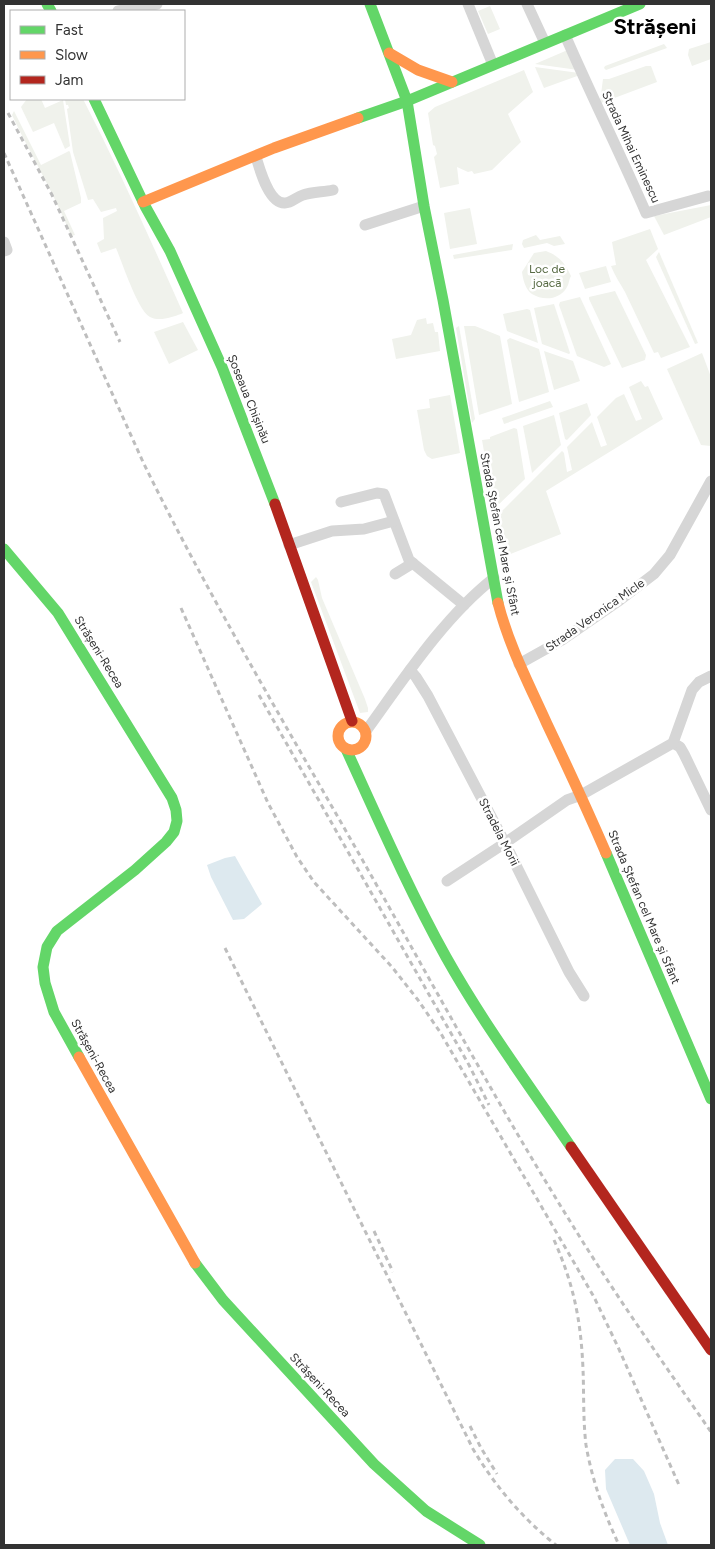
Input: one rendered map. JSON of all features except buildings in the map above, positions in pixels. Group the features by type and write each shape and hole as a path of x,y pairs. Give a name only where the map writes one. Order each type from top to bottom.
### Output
{"main road":[{"name":"Strada Ștefan cel Mare și Sfânt","path":"370,4 407,101 424,206 443,300 497,599 504,627 519,664 580,795 711,1098"},
{"path":"309,634 258,483 215,372 164,258 144,204 173,188 256,157 274,148 407,101 566,34 623,7 640,4"},
{"path":"389,53 418,70 452,82"},
{"name":"Șoseaua Chișinău","path":"94,100 144,204 170,251 222,367 267,482 352,721"},
{"name":"Strășeni-Recea","path":"4,550 40,590 58,614 172,798 176,810 177,821 174,832 166,842 135,870 57,931 47,947 43,967 45,983 54,1012 179,1237 194,1262 224,1300 374,1464 426,1511 480,1545"},
{"path":"346,749 362,753 366,741 366,731 360,724 352,721 343,725 338,724 339,742 346,749 409,886 447,958 493,1033 711,1350"}],"street":[{"path":"124,10 157,4"},
{"path":"468,4 493,65"},
{"path":"527,4 545,43"},
{"name":"Strada Mihai Eminescu","path":"566,34 584,79 646,213 708,196"},
{"path":"256,157 262,178 278,202 284,204 302,195 333,190"},
{"path":"365,225 424,206"},
{"name":"Strada Veronica Micle","path":"519,664 562,640 654,574 670,556 711,481"},
{"path":"341,502 377,493 384,494 406,555 464,605"},
{"path":"289,545 332,531 364,529 394,521"},
{"path":"395,574 413,563"},
{"path":"366,731 410,670 464,605 494,578"},
{"name":"Stradela Morii","path":"410,670 428,696 569,972 584,996"},
{"path":"447,881 505,844 567,800 580,795 672,742 692,690 699,682 711,676"},
{"path":"672,742 684,754 711,810"}],"green space":[{"path":"490,6 500,29 488,34 478,11"},
{"path":"711,42 711,59 692,66 688,55 689,49"},
{"path":"664,44 667,48 606,70 604,68 605,66"},
{"path":"570,49 578,70 535,64"},
{"path":"651,66 657,82 600,102 603,79 609,79"},
{"path":"535,67 579,73 580,75 544,88"},
{"path":"524,70 533,92 508,114 521,142 492,170 474,174 472,171 468,172 457,167 459,184 440,188 434,157 437,154 433,145 428,113 435,107"},
{"path":"26,100 41,100 45,108 63,100 70,146 65,149 54,123 33,132 21,107"},
{"path":"65,100 83,100 122,178 183,313 162,319 150,317 140,306 116,248 101,253 97,243 104,239 103,218 117,211 116,208 101,212 93,199 88,200 73,152 67,109 69,108"},
{"path":"14,111 41,165 70,152 81,203 64,211 75,235 71,236 58,205 12,115"},
{"path":"711,205 711,217 664,235 654,216"},
{"path":"470,208 477,244 450,249 444,213"},
{"path":"650,229 658,249 646,260 690,347 661,358 658,352 654,353 611,266 616,265 612,242"},
{"path":"536,235 540,240 560,236 565,244 554,246 547,243 524,248 523,240"},
{"path":"513,244 512,250 454,259 453,255"},
{"name":"Loc de joacă","path":"546,251 561,260 571,276 568,286 560,295 551,298 541,298 530,292 525,284 522,272 534,253"},
{"path":"659,252 698,343 695,344 656,257"},
{"path":"606,266 611,282 585,289 579,273"},
{"path":"615,291 646,355 645,360 622,368 589,299 589,297"},
{"path":"580,297 611,364 604,367 577,356 559,305 560,302"},
{"path":"554,304 569,354 542,344 534,308"},
{"path":"530,310 538,343 507,331 503,314"},
{"path":"426,318 427,324 433,323 435,332 438,332 440,351 396,359 392,339 411,335 417,320"},
{"path":"183,322 198,350 169,364 154,332"},
{"path":"459,326 475,419 472,423 456,328"},
{"path":"464,326 475,326 500,336 512,404 479,415"},
{"path":"510,338 539,349 549,392 519,402 507,340"},
{"path":"544,351 573,361 580,381 554,390"},
{"path":"702,353 711,377 711,446 701,445 667,369"},
{"path":"641,381 645,387 648,386 663,419 546,491 561,534 503,557 495,513 503,510 562,451 567,472 572,470 567,447 592,422 601,447 607,445 597,417 616,398 624,394 636,421 642,419 629,387"},
{"path":"450,395 460,453 432,459 427,456 424,450 417,410 430,408 429,399"},
{"path":"550,401 553,407 504,424 502,418"},
{"path":"587,403 591,415 567,440 565,439 559,413"},
{"path":"554,415 561,445 532,473 523,426"},
{"path":"514,428 517,429 525,479 494,509 482,440 490,439 490,437"},
{"path":"316,577 322,598 365,699 368,712 360,713 311,582"}],"shaded area":[{"path":"235,856 262,904 244,919 233,920 211,877 207,865"},
{"path":"615,1459 633,1459 644,1471 654,1494 660,1523 668,1545 630,1545 606,1489 605,1470"}],"railway":[{"path":"8,113 52,195 120,342"},
{"path":"4,153 143,462 224,616 468,1048 546,1182 606,1278 711,1432"},
{"path":"181,608 268,803 297,857 314,882 392,967 440,1032 594,1297 679,1485"},
{"path":"259,695 469,1065 489,1105"},
{"path":"225,948 473,1449 490,1476 510,1501 556,1545"},
{"path":"374,1231 393,1272"},
{"path":"554,1240 567,1272 578,1319 582,1352 586,1445 599,1496 619,1545"},
{"path":"470,1426 497,1474"}],"traffic: fast":[{"path":"47,4 50,10"},
{"path":"370,4 407,101 424,206 498,603"},
{"path":"358,118 407,101 640,4"},
{"path":"94,100 145,206 170,251 222,367 275,504"},
{"path":"4,549 58,613 172,798 176,810 177,821 174,832 166,842 135,870 57,931 47,947 43,967 45,983 54,1012 79,1057"},
{"path":"346,749 432,932 460,982 490,1030 571,1147"},
{"path":"606,853 711,1099"},
{"path":"195,1263 223,1300 374,1464 426,1511 480,1545"}],"traffic: slow":[{"path":"389,53 418,70 452,82"},
{"path":"143,202 274,148 358,118"},
{"path":"498,603 520,665 606,853"},
{"path":"352,722 362,726 366,736 362,746 352,750 342,746 338,736 342,726 352,722"},
{"path":"79,1057 195,1263"}],"traffic: jam":[{"path":"275,504 352,721"},
{"path":"571,1147 711,1350"}],"district":[{"name":"Strășeni","path":"655,26"}]}
